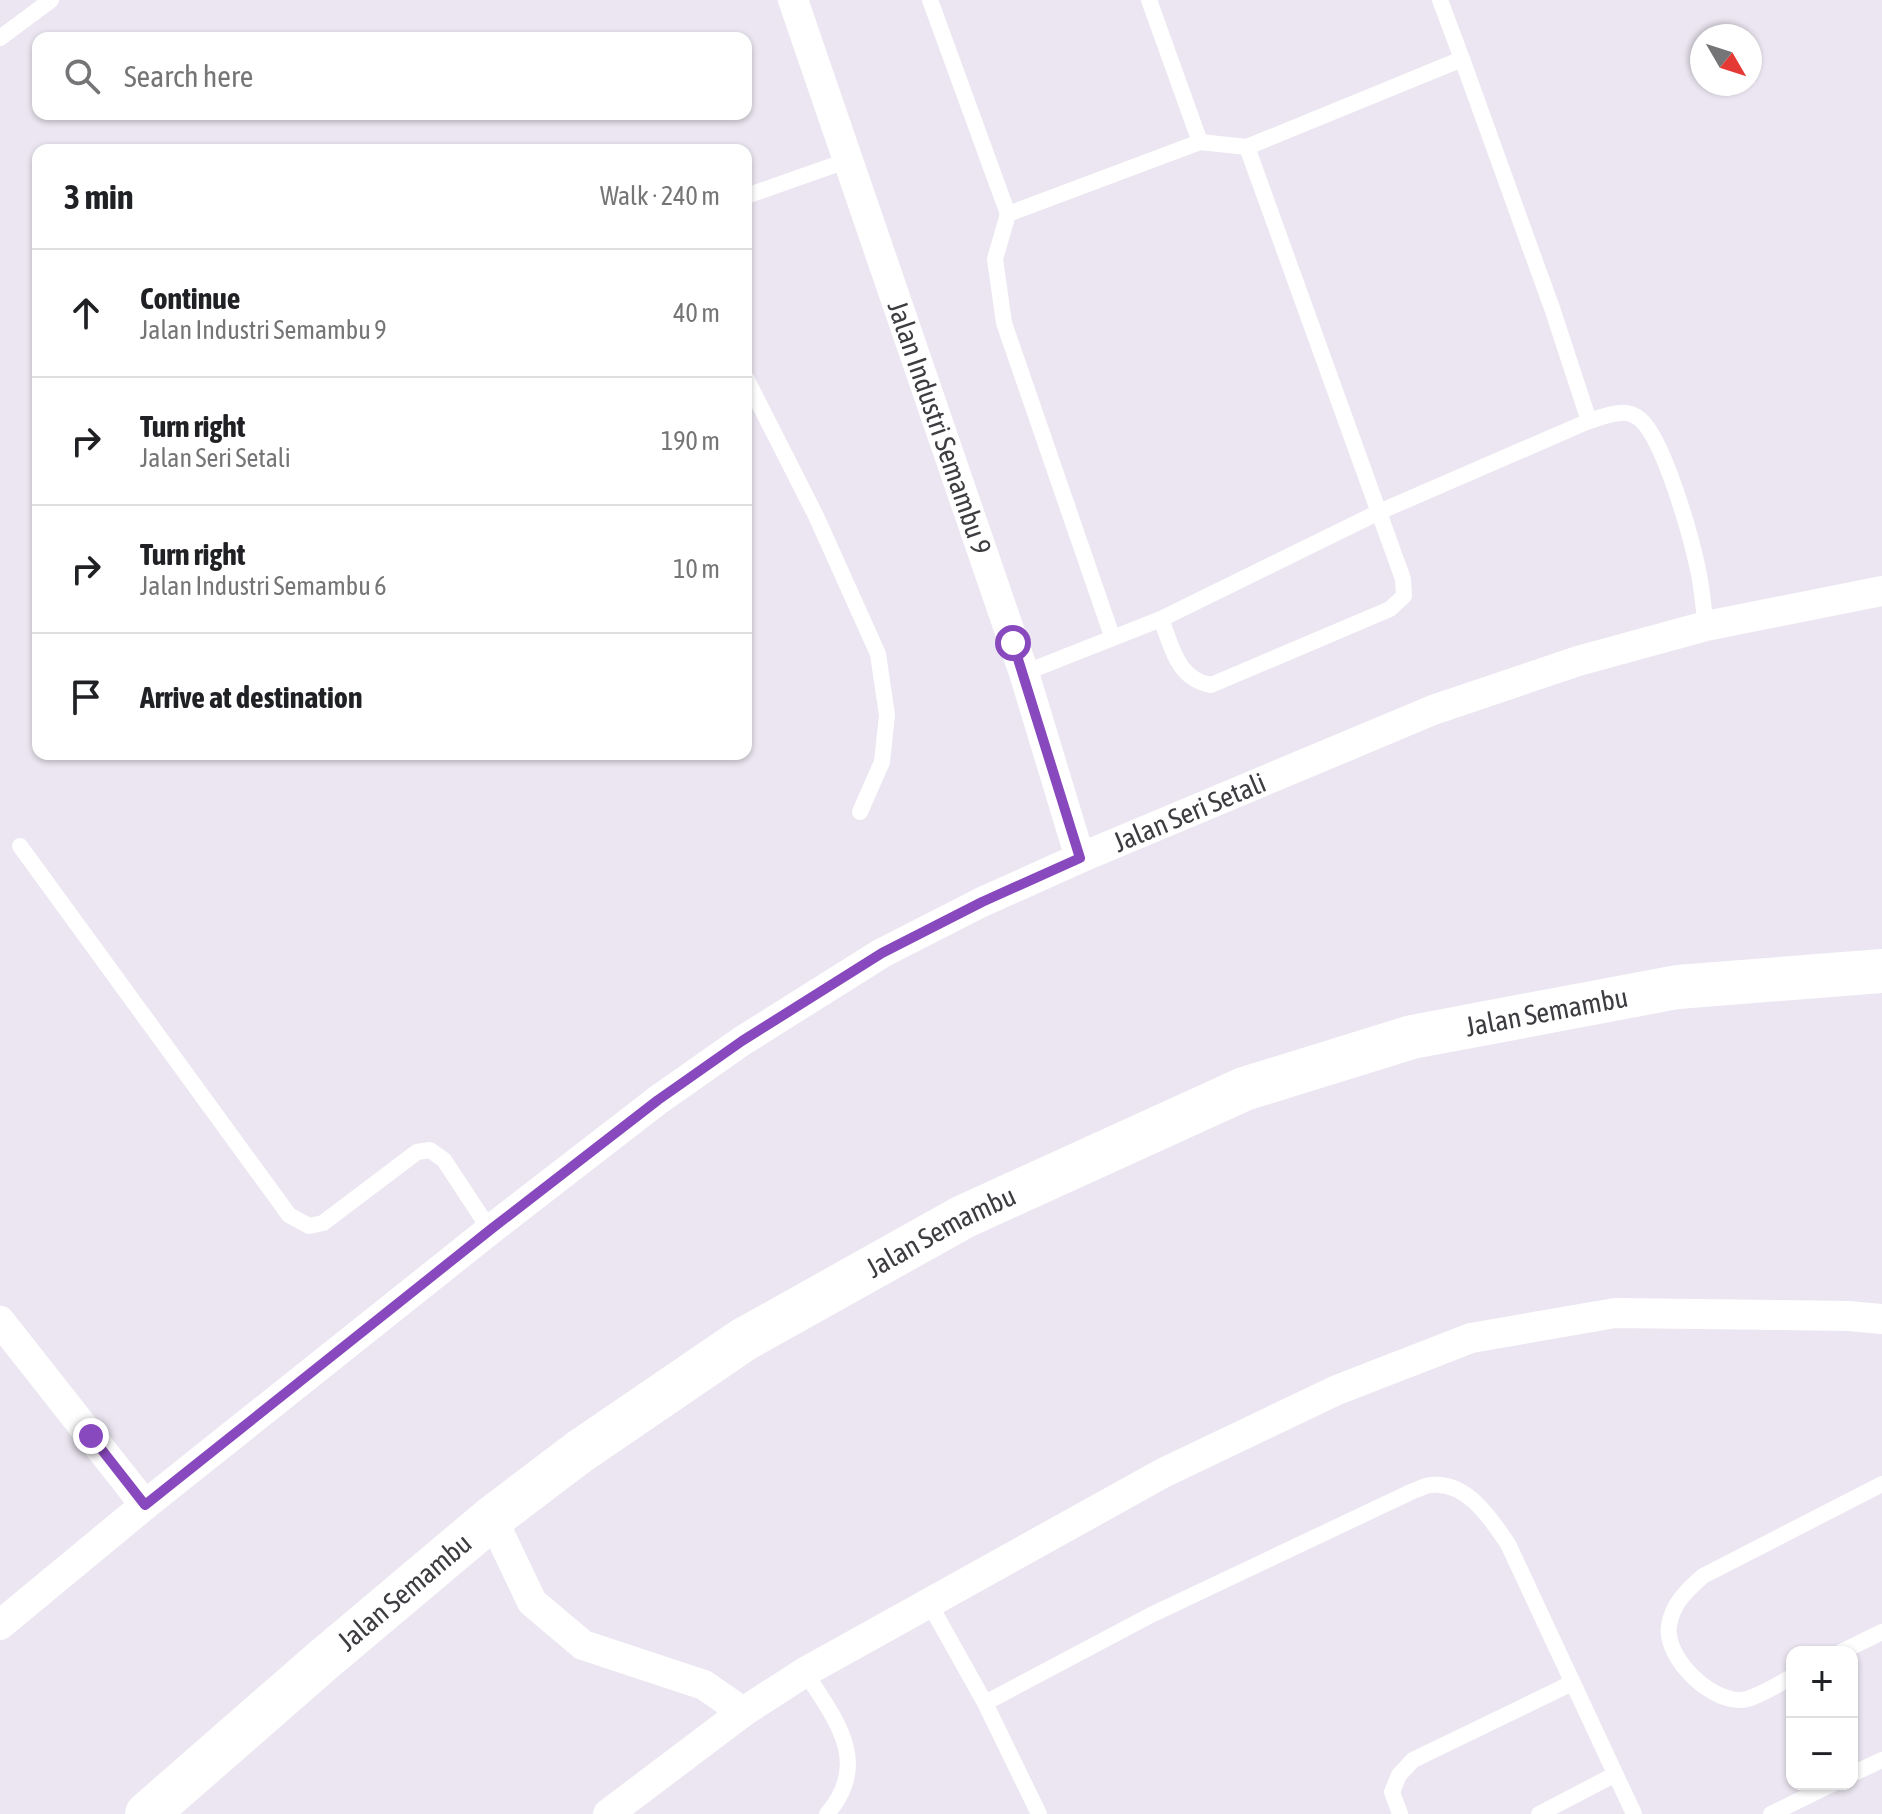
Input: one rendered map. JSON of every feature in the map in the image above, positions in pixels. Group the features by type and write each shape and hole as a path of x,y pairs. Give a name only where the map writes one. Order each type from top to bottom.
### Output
{"main road":[{"name":"Jalan Semambu","path":"147,1814 492,1518 579,1452 743,1340 963,1217 1244,1089 1412,1037 1677,987 1882,971"}],"street":[{"name":"Jalan Industri Semambu 9","path":"793,0 1024,673 1080,858"},
{"name":"Jalan Seri Setali","path":"0,1625 145,1505 658,1100 742,1041 882,953 982,902 1080,858 1433,710 1578,661 1706,626 1882,591"},
{"path":"608,1814 743,1712 805,1672 1163,1473 1337,1390 1471,1338 1615,1313 1882,1319"},
{"path":"0,1321 145,1505"},
{"path":"492,1518 532,1602 583,1645 704,1685 743,1712"}],"lane":[{"path":"0,38 51,0"},
{"path":"930,0 1008,214 995,259 1004,323 1112,636"},
{"path":"1149,0 1200,142"},
{"path":"1440,0 1548,297 1589,421"},
{"path":"1008,214 1200,142 1247,147 1462,59"},
{"path":"1161,619 1181,668 1194,682 1211,685 1390,609 1404,596 1403,579 1247,147"},
{"path":"752,194 846,161"},
{"path":"752,390 816,516 878,654 887,715 882,762 860,812"},
{"path":"1024,673 1161,619 1379,512 1589,421 1620,411 1641,420 1655,440 1667,467 1698,566 1706,626"},
{"path":"20,846 289,1215 309,1226 323,1223 417,1152 430,1150 444,1160 490,1230"},
{"path":"985,1703 1151,1615 1433,1484 1459,1491 1486,1511 1508,1544 1634,1814"},
{"path":"1786,1680 1747,1699 1724,1700 1700,1684 1676,1656 1668,1629 1680,1598 1703,1576 1882,1484"},
{"path":"929,1603 985,1703 1039,1814"},
{"path":"1853,1646 1882,1632"},
{"path":"805,1672 844,1735 849,1765 845,1789 827,1814"},
{"path":"1400,1814 1392,1792 1399,1775 1413,1760 1572,1683"},
{"path":"1858,1771 1882,1760"},
{"path":"1539,1814 1614,1775"},
{"path":"1771,1814 1820,1790"}],"route":[{"path":"91,1436 145,1505 490,1230 658,1100 742,1041 882,953 982,902 1080,858 1013,643"}]}
